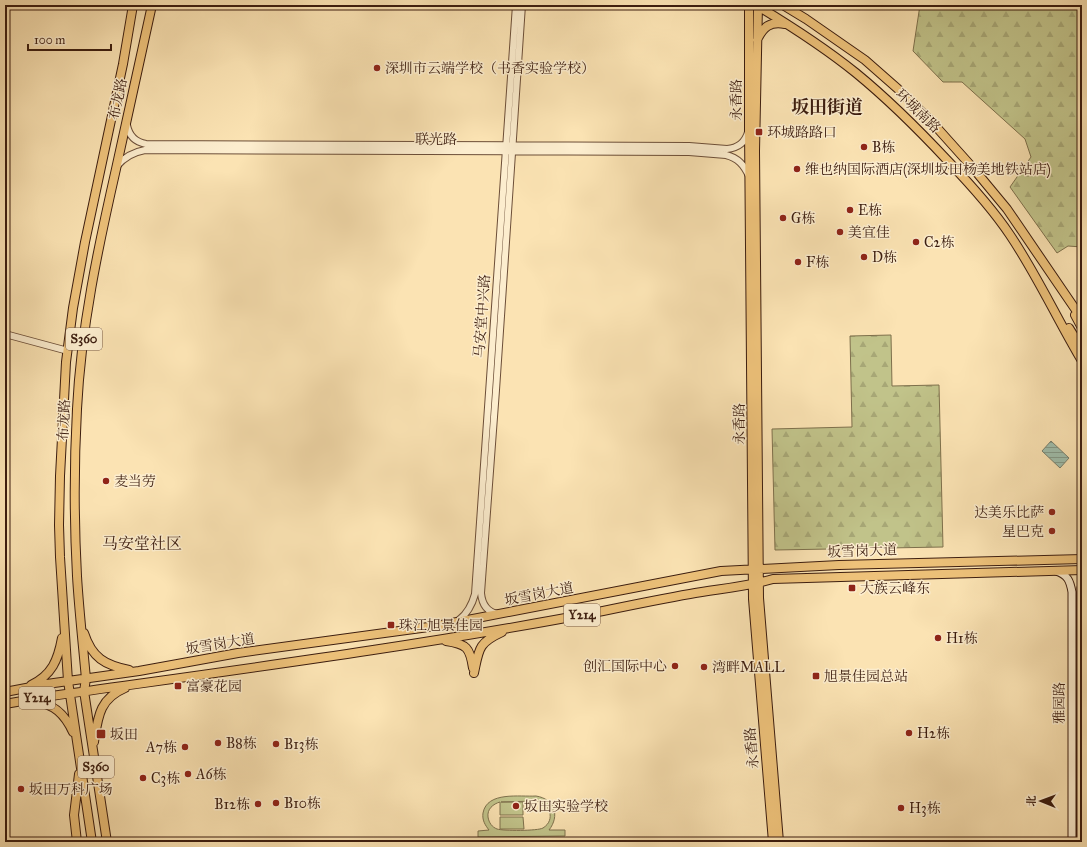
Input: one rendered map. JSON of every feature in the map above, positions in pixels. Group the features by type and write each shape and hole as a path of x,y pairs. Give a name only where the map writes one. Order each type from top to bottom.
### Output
{"main road":[{"name":"布龙路","path":"92,842 68,681 59,525 62,425 73,308 85,242 123,64 133,5"},
{"name":"布龙路","path":"107,842 84,691 86,679 77,577 75,503 77,408 89,305 101,240 152,5"},
{"name":"环城南路","path":"755,5 815,42 856,73 886,98 931,142 987,203 1010,235 1082,348"},
{"name":"永香路","path":"755,5 756,584 753,599 773,842"},
{"name":"永香路","path":"755,5 749,129 756,569"},
{"name":"环城南路","path":"783,5 865,60 930,120 1008,209 1082,319"},
{"path":"756,41 764,28 770,24 780,23 788,25"},
{"name":"环城南路","path":"1048,267 1082,328"},
{"name":"环城南路","path":"1031,268 1082,361"},
{"name":"坂雪岗大道","path":"5,692 238,653 456,623 721,571 855,564 1082,559"},
{"name":"坂雪岗大道","path":"5,704 69,693 438,640 689,594 756,584 773,579 1082,570"},
{"name":"雅园路","path":"1056,571 1066,576 1072,592 1072,842"},
{"name":"永香路","path":"756,584 759,598 779,842"},
{"name":"雅园路","path":"1081,842 1082,584"},
{"path":"80,619 86,638 92,650 99,658 108,664 134,671"},
{"path":"24,688 47,675 57,660 64,623"},
{"path":"438,640 459,643 466,648 472,656 474,673 480,648 485,641 492,636 512,627"},
{"path":"93,750 99,714 104,703 112,694 134,684"},
{"path":"15,702 36,702 54,707 68,722 77,741"},
{"path":"77,842 74,815 81,765"}],"street":[{"name":"马安堂中兴路","path":"502,614 490,611 485,606 481,593 509,148 516,5"},
{"name":"马安堂中兴路","path":"456,623 470,610 474,594 509,148 522,5"},
{"name":"联光路","path":"127,120 128,132 131,137 136,141 146,144 509,148 689,152 726,155 737,159 746,170 750,179"},
{"name":"联光路","path":"116,167 127,156 145,150 689,146 727,149 739,146 744,142 749,129"},
{"path":"5,334 68,351"}],"green space":[{"path":"920,5 1082,5 1082,247 1068,246 1057,253 1010,187 1031,157 1025,139 962,82 943,82 913,51"},
{"path":"891,335 892,386 939,385 943,547 775,550 772,429 852,427 850,336"},
{"path":"513,796 536,796 548,801 554,809 554,819 549,830 565,830 565,836 478,837 478,831 489,830 484,822 483,813 486,806 491,801 497,798","holes":["536,801 541,802 550,812 549,821 543,828 528,830 500,830 494,827 489,821 488,814 490,809 497,803 500,802 500,815 523,815 523,802 501,802"]},
{"path":"500,817 523,817 524,829 500,829"}],"shaded area":[{"path":"1051,441 1069,458 1060,468 1042,451"}],"place":[{"name":"深圳市云端学校（书香实验学校）","path":"377,68"},
{"name":"环城路路口","path":"759,132"},
{"name":"B栋","path":"864,147"},
{"name":"维也纳国际酒店(深圳坂田杨美地铁站店)","path":"797,169"},
{"name":"E栋","path":"850,210"},
{"name":"G栋","path":"783,218"},
{"name":"美宜佳","path":"840,232"},
{"name":"C2栋","path":"916,242"},
{"name":"D栋","path":"864,257"},
{"name":"F栋","path":"798,262"},
{"name":"麦当劳","path":"106,481"},
{"name":"达美乐比萨","path":"1052,512"},
{"name":"星巴克","path":"1052,531"},
{"name":"大族云峰东","path":"852,588"},
{"name":"珠江旭景佳园","path":"391,625"},
{"name":"H1栋","path":"938,638"},
{"name":"创汇国际中心","path":"675,666"},
{"name":"湾畔MALL","path":"704,667"},
{"name":"旭景佳园总站","path":"816,676"},
{"name":"富豪花园","path":"178,686"},
{"name":"H2栋","path":"909,733"},
{"name":"坂田","path":"101,734"},
{"name":"B8栋","path":"218,743"},
{"name":"B13栋","path":"276,744"},
{"name":"A7栋","path":"185,747"},
{"name":"A6栋","path":"188,774"},
{"name":"C3栋","path":"143,778"},
{"name":"坂田万科广场","path":"21,789"},
{"name":"B10栋","path":"276,803"},
{"name":"B12栋","path":"258,804"},
{"name":"坂田实验学校","path":"516,806"},
{"name":"H3栋","path":"901,808"}],"district":[{"name":"坂田街道","path":"827,107"},
{"name":"马安堂社区","path":"142,543"}]}
